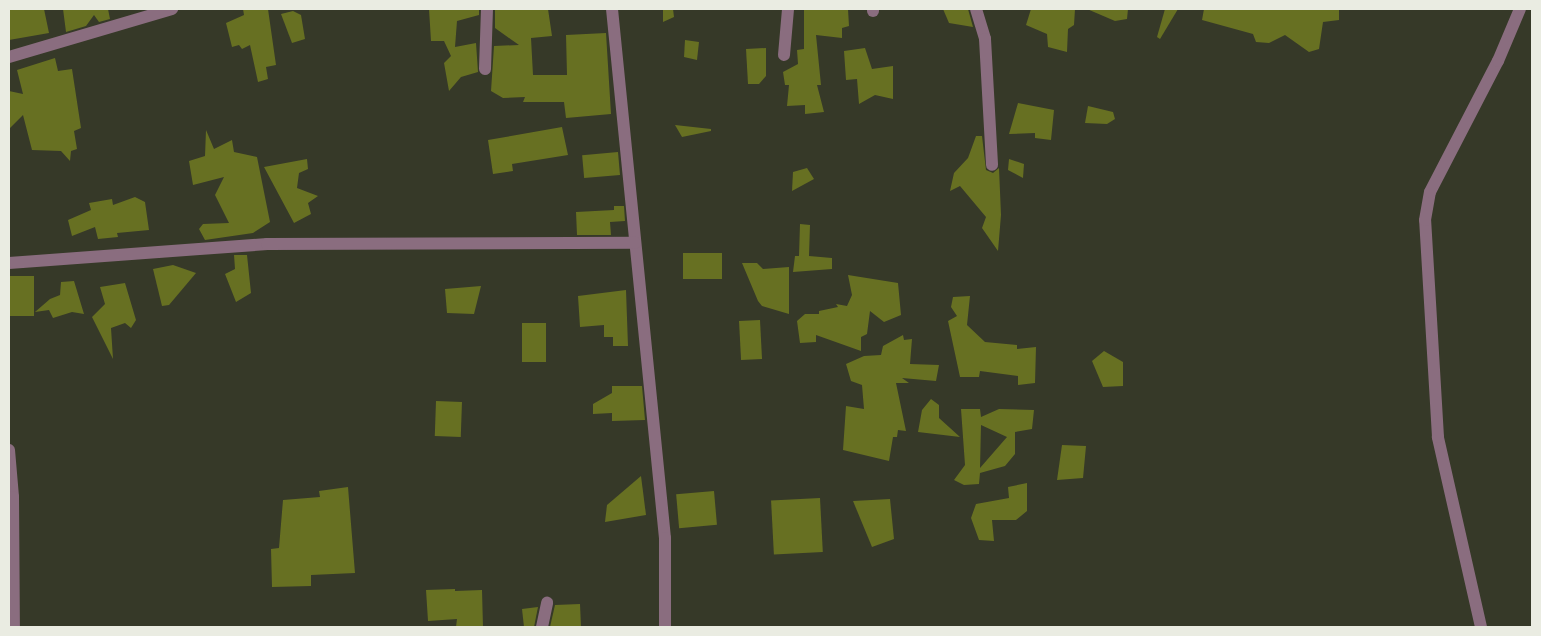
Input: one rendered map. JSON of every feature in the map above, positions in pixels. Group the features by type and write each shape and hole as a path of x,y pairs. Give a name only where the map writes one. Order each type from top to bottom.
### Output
{"street":[{"path":"9,57 172,9"},
{"path":"485,69 487,9"},
{"path":"612,9 665,538 665,627"},
{"path":"784,55 788,9"},
{"path":"976,9 985,39 992,165"},
{"path":"1481,627 1438,437 1425,220 1430,192 1498,61 1520,9"},
{"path":"9,263 267,244 635,243"},
{"path":"9,450 13,496 14,627"},
{"path":"542,627 547,603"}],"building":[{"path":"9,9 44,9 49,33 9,40"},
{"path":"63,9 108,9 110,19 99,22 94,15 86,26 66,32"},
{"path":"243,9 268,9 276,65 266,67 268,79 258,82 250,45 242,49 239,45 232,47 226,23 244,15"},
{"path":"429,9 479,9 479,15 457,21 455,47 476,43 478,72 461,77 449,91 444,63 451,56 444,41 431,41"},
{"path":"495,9 548,9 552,36 531,38 533,75 567,75 566,35 606,33 611,114 566,118 564,102 523,102 525,97 503,98 491,91 494,46 519,45 495,28"},
{"path":"663,9 673,9 674,17 663,22"},
{"path":"804,9 848,9 849,26 842,28 842,38 816,35 821,85 817,85 824,112 805,114 805,105 787,106 789,85 785,85 783,72 798,64 797,50 804,49"},
{"path":"943,9 968,9 973,27 949,23"},
{"path":"1031,9 1075,9 1074,25 1068,29 1067,52 1048,47 1047,34 1026,25"},
{"path":"1087,9 1128,9 1127,19 1115,21"},
{"path":"1165,9 1178,9 1160,39 1157,37"},
{"path":"1204,9 1339,9 1339,20 1323,22 1319,49 1309,52 1285,35 1269,43 1256,42 1253,34 1202,20"},
{"path":"293,11 301,15 305,39 292,43 281,14"},
{"path":"685,40 699,42 697,60 684,57"},
{"path":"766,48 766,76 759,84 748,84 746,49"},
{"path":"865,48 872,69 893,66 893,99 875,95 859,104 857,79 846,80 844,51"},
{"path":"55,58 58,71 72,69 81,128 74,131 77,149 71,151 70,161 61,151 32,150 23,115 9,129 9,91 23,94 17,70"},
{"path":"1018,103 1054,110 1051,140 1035,138 1035,133 1009,134"},
{"path":"1088,106 1113,112 1115,119 1107,124 1085,123"},
{"path":"675,125 711,129 711,131 682,137"},
{"path":"562,127 568,155 512,164 513,171 493,174 488,140"},
{"path":"206,130 214,149 232,140 234,152 257,157 270,222 253,233 205,240 199,229 203,224 229,223 215,195 224,177 193,185 189,161 205,156"},
{"path":"976,136 982,136 986,170 993,173 999,168 1001,215 998,251 982,228 986,217 960,186 950,191 954,173 968,158"},
{"path":"618,152 620,175 584,178 582,155"},
{"path":"307,159 308,169 299,173 297,188 318,196 308,203 311,214 294,223 264,167"},
{"path":"1009,159 1024,164 1023,178 1008,170"},
{"path":"807,168 814,179 792,191 793,172"},
{"path":"135,197 145,202 149,230 117,233 118,237 98,239 95,227 72,236 68,220 91,210 89,203 112,199 113,205"},
{"path":"614,206 624,206 625,221 610,222 611,235 577,235 576,212 614,210"},
{"path":"800,224 810,225 809,256 832,258 832,269 793,272 795,256 799,256"},
{"path":"683,253 722,253 722,279 683,279"},
{"path":"234,255 247,255 251,293 236,302 225,274 235,269"},
{"path":"742,263 757,263 763,269 789,267 789,314 762,306 758,301"},
{"path":"173,265 196,273 169,305 162,306 153,269"},
{"path":"848,275 898,283 901,315 884,322 870,311 867,334 861,337 861,351 816,335 816,342 800,343 797,321 805,314 819,314 819,311 838,307 836,304 847,306 852,295"},
{"path":"9,276 34,276 34,316 9,316"},
{"path":"74,281 84,314 72,312 53,318 49,310 35,312 50,299 60,295 61,282"},
{"path":"125,283 136,320 131,328 125,323 111,328 113,359 92,317 105,304 100,287"},
{"path":"481,286 474,314 447,313 445,289"},
{"path":"626,290 628,346 613,346 613,337 604,337 604,325 580,327 578,296"},
{"path":"970,296 967,325 985,342 1017,345 1017,349 1036,347 1035,383 1018,385 1018,376 980,371 979,377 960,377 948,321 957,316 951,307 953,297"},
{"path":"760,320 762,359 741,360 739,321"},
{"path":"522,323 546,323 546,362 522,362"},
{"path":"903,335 904,340 912,339 910,364 939,365 936,381 902,378 909,383 896,383 906,431 898,430 897,437 893,437 889,461 843,450 846,406 864,409 862,385 851,381 846,364 864,356 881,355 883,346"},
{"path":"1104,351 1123,362 1123,386 1103,387 1092,361"},
{"path":"612,386 642,386 645,420 612,421 612,413 593,414 593,404 612,393"},
{"path":"931,399 939,405 939,418 960,437 918,432 922,410"},
{"path":"436,401 462,402 461,437 435,436"},
{"path":"961,409 980,409 981,417 999,409 1034,410 1032,429 1015,432 1015,454 1005,466 980,473 979,484 964,485 954,480 965,465","holes":["981,425 1007,437 980,468"]},
{"path":"1062,445 1086,446 1083,478 1057,480"},
{"path":"641,476 646,515 605,522 607,505"},
{"path":"1027,483 1027,511 1016,520 992,520 994,541 979,540 971,518 976,504 1009,498 1008,487"},
{"path":"348,487 355,573 311,575 311,586 272,587 271,549 279,548 283,500 320,497 319,491"},
{"path":"714,491 717,525 679,528 676,494"},
{"path":"820,498 823,552 774,554 771,501"},
{"path":"890,499 894,539 872,547 853,501"},
{"path":"455,589 455,591 482,590 483,627 456,627 457,619 428,621 426,590"},
{"path":"580,604 581,627 550,627 555,605"},
{"path":"538,607 534,627 524,627 522,609"}]}
